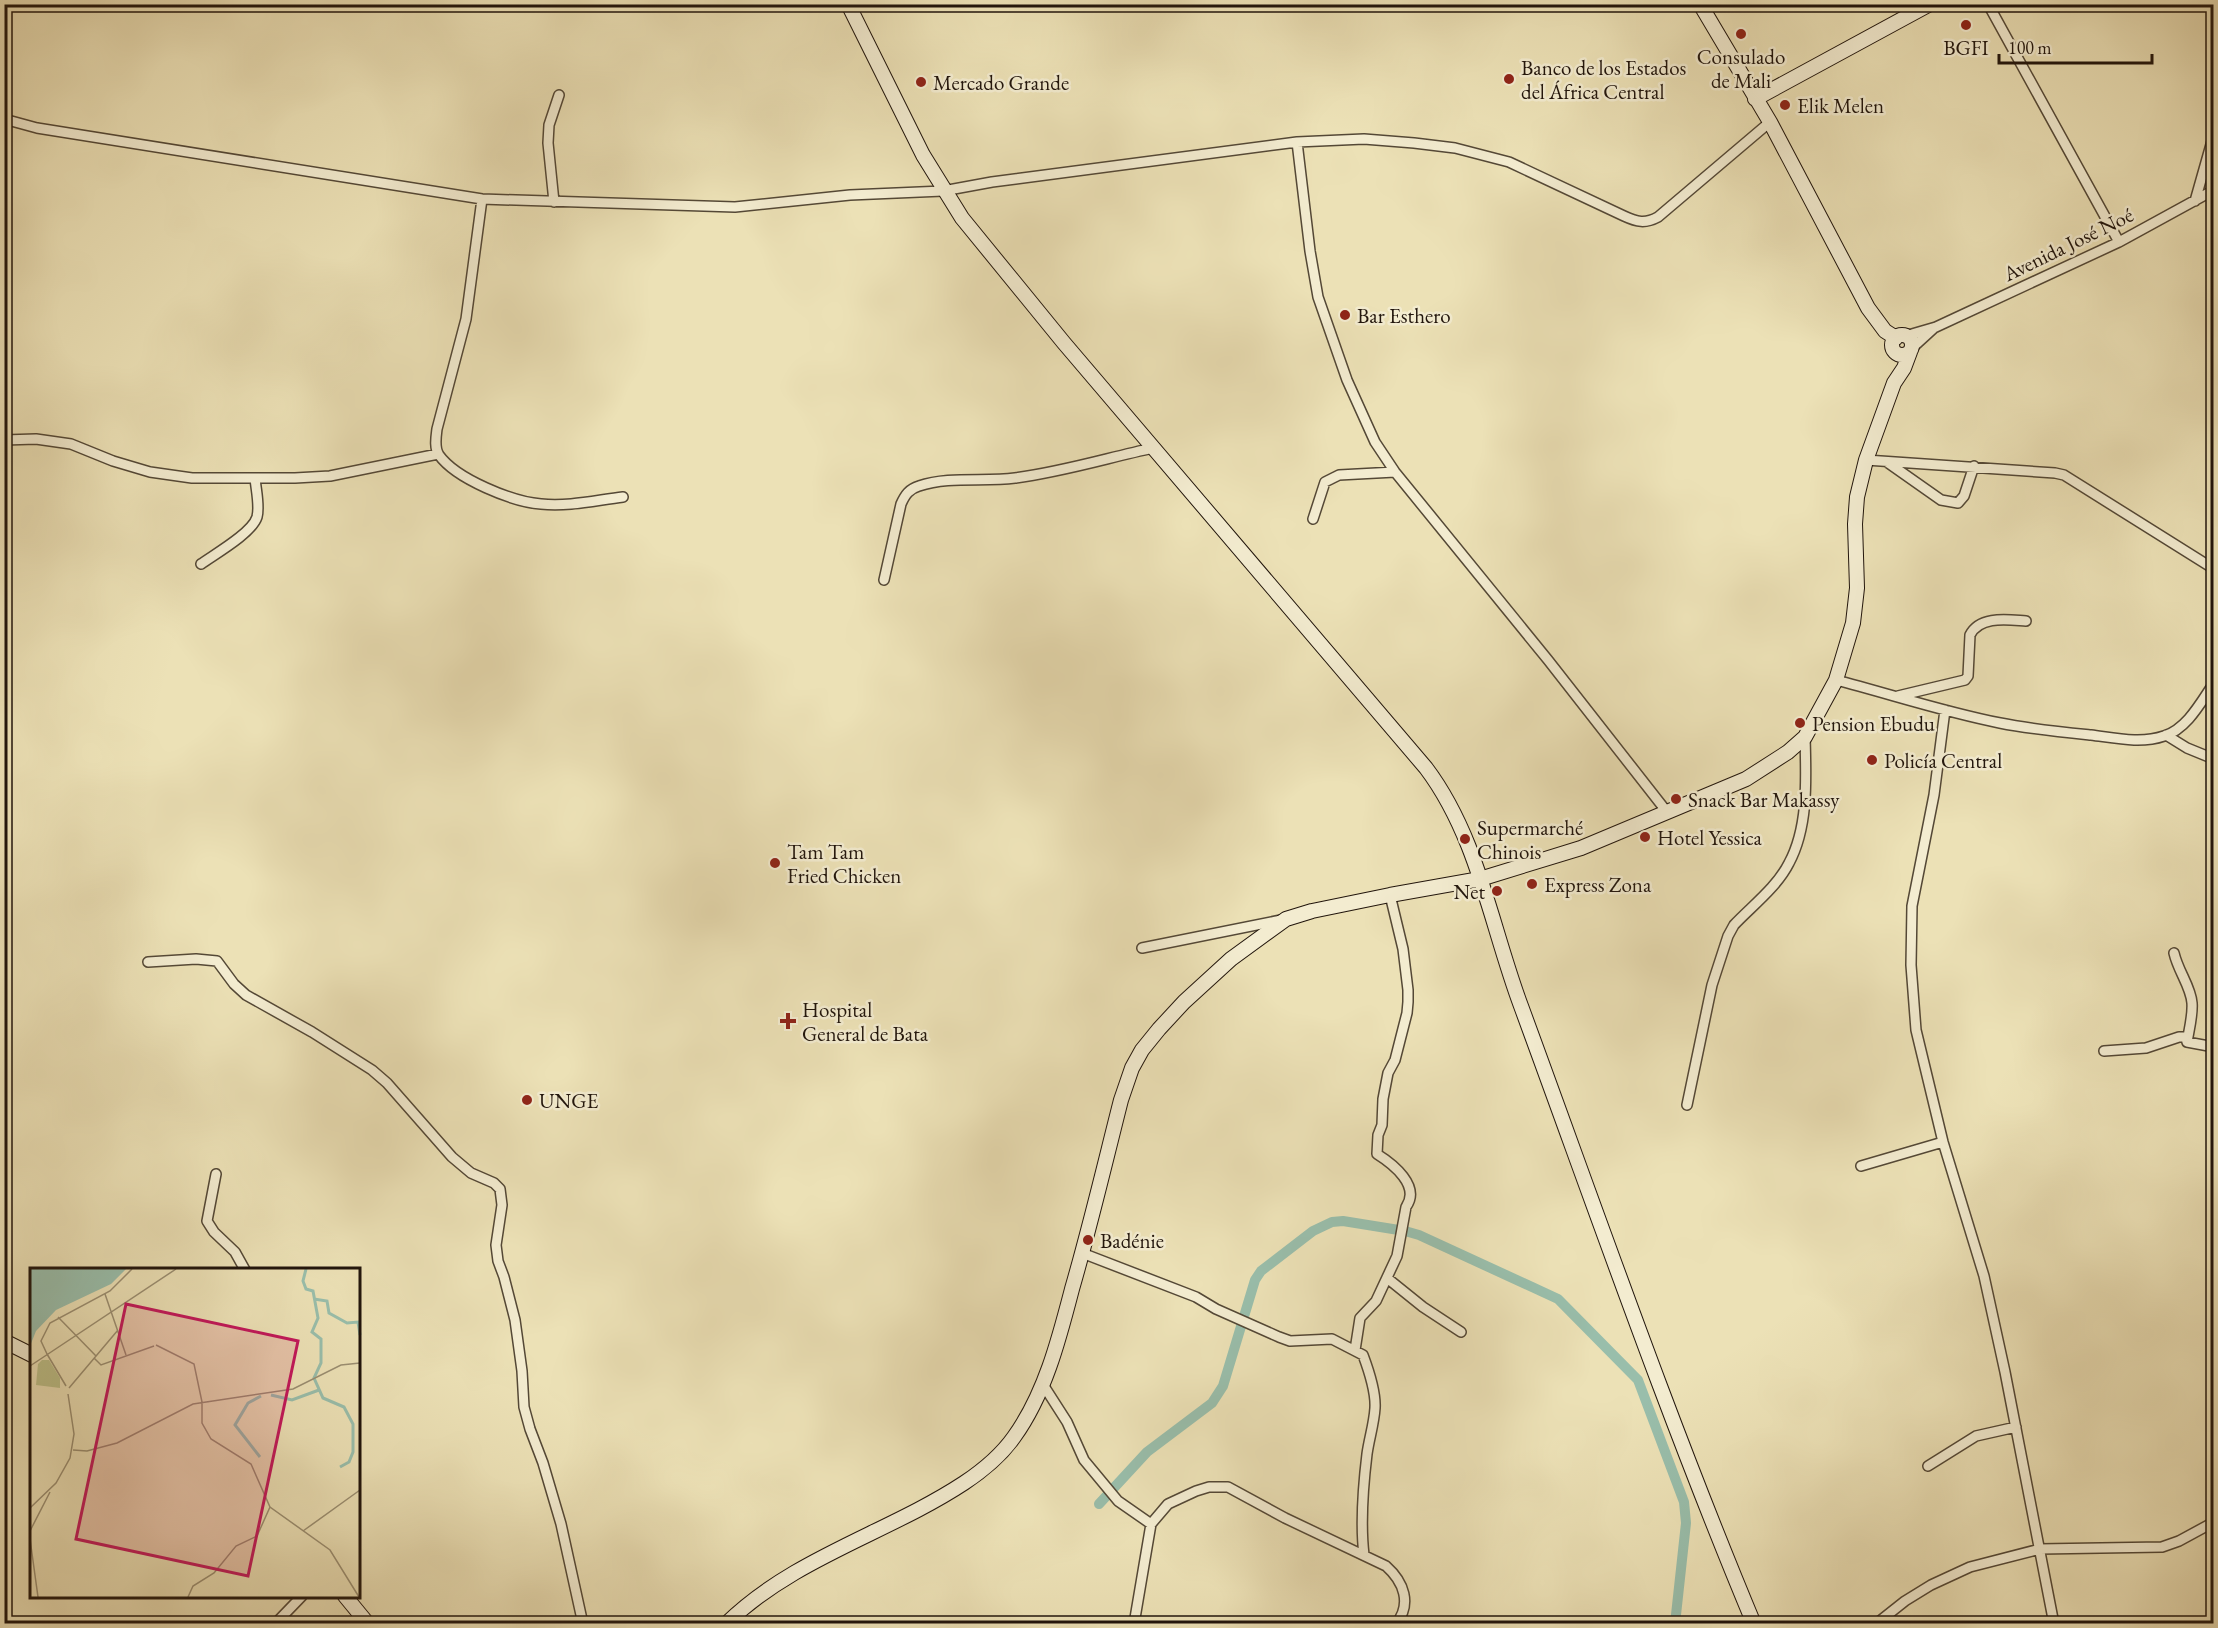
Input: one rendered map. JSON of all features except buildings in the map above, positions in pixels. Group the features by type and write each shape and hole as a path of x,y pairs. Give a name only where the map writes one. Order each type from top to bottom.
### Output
{"main road":[{"path":"848,4 892,95 944,191 962,218 1011,280 1426,768 1446,795 1465,834 1518,999 1650,1360 1754,1623"},
{"path":"726,1623 741,1609 782,1581 844,1546 894,1523 964,1483 987,1465 1014,1438 1036,1398 1064,1319 1132,1068 1142,1050 1184,1002 1231,959 1286,919 1312,911 1480,879 1581,848 1746,779 1788,752 1805,737 1836,680 1853,623 1857,588 1857,497 1866,460 1894,383 1904,368 1906,351 1893,343 1900,337 1885,331 1868,308 1770,122 1700,4"},
{"path":"1755,99 1930,4"},
{"path":"5,1343 30,1354"},
{"path":"347,1598 368,1623"}],"street":[{"path":"1988,4 2119,242"},
{"path":"554,202 548,143 549,125 559,94"},
{"path":"4,119 47,129 482,199 735,207 850,195 944,191 992,182 1298,142 1364,140 1455,148 1509,162 1641,222 1648,222 1658,217 1770,122"},
{"path":"2195,201 2214,134"},
{"path":"1298,142 1310,251 1318,297 1347,380 1375,442 1395,472 1541,651 1667,812"},
{"path":"2204,169 2214,180"},
{"name":"Avenida José Noé","path":"1900,337 1936,327 2119,242 2214,190"},
{"path":"482,199 466,319 435,440 438,454 449,465 477,483 497,494 522,501 542,504 623,497"},
{"name":"Avenida José Noé","path":"1906,351 1936,327"},
{"path":"4,440 36,439 71,444 112,461 150,472 192,478 330,476 438,454"},
{"path":"884,580 901,504 904,495 910,489 935,482 1040,474 1154,448"},
{"path":"1866,460 2055,472 2064,475 2214,569"},
{"path":"1885,461 1941,500 1951,502 1958,502 1964,496 1974,466"},
{"path":"1313,519 1325,482 1348,474 1395,472"},
{"path":"201,564 236,539 256,519 255,478"},
{"path":"1895,696 1965,680 1968,676 1970,635 1973,630 1980,624 1998,619 2026,621"},
{"path":"1836,680 2000,723 2137,740 2166,735 2179,728 2214,683"},
{"path":"1945,710 1935,795 1912,906 1911,965 1916,1030 1943,1142 1984,1276 2054,1623"},
{"path":"2166,735 2187,748 2214,759"},
{"path":"1687,1105 1712,985 1728,936 1734,925 1789,864 1798,841 1803,822 1805,737"},
{"path":"1355,1350 1360,1318 1376,1301 1387,1278 1400,1246 1399,1237 1406,1207 1410,1202 1410,1189 1395,1166 1377,1154 1388,1073 1395,1060 1408,1002 1403,949 1390,895"},
{"path":"1142,948 1286,919"},
{"path":"2174,953 2176,965 2193,1004 2187,1042"},
{"path":"148,962 196,959 217,961 234,984 246,994 372,1070 387,1083 452,1157 471,1173 495,1183 500,1189 502,1205 496,1245 498,1261 515,1320 524,1407 561,1524 583,1623"},
{"path":"2104,1051 2146,1048 2179,1037 2186,1037 2187,1042"},
{"path":"2187,1042 2214,1047"},
{"path":"1861,1166 1943,1142"},
{"path":"216,1174 207,1221 214,1232 235,1252 244,1268"},
{"path":"1082,1254 1170,1286 1290,1341 1332,1339 1363,1355 1370,1374 1375,1407 1367,1454 1363,1500 1361,1532 1364,1555"},
{"path":"1387,1278 1423,1307 1461,1332"},
{"path":"1042,1383 1067,1422 1084,1460 1104,1486 1118,1501 1151,1524"},
{"path":"1928,1466 1976,1436 2016,1427"},
{"path":"1134,1623 1151,1524 1168,1504 1209,1487 1228,1487 1391,1570 1396,1575 1406,1599 1404,1613 1396,1623"},
{"path":"1876,1623 1931,1585 1970,1567 2040,1549 2156,1548 2179,1541 2214,1522"},
{"path":"275,1623 301,1598"}],"waterway":[{"path":"1099,1504 1147,1452 1212,1403 1223,1386 1255,1280 1261,1271 1313,1231 1332,1222 1343,1221 1405,1231 1419,1235 1558,1299 1638,1380 1684,1502 1686,1523 1675,1624"}],"place":[{"name":"BGFI","path":"1966,25"},
{"name":"Consulado de Mali","path":"1741,34"},
{"name":"Banco de los Estados del África Central","path":"1509,79"},
{"name":"Mercado Grande","path":"921,82"},
{"name":"Elik Melen","path":"1785,105"},
{"name":"Bar Esthero","path":"1345,315"},
{"name":"Pension Ebudu","path":"1800,723"},
{"name":"Policía Central","path":"1872,760"},
{"name":"Snack Bar Makassy","path":"1676,799"},
{"name":"Hotel Yessica","path":"1645,837"},
{"name":"Supermarché Chinois","path":"1465,839"},
{"name":"Tam Tam Fried Chicken","path":"775,863"},
{"name":"Express Zona","path":"1532,884"},
{"name":"Net","path":"1497,891"},
{"name":"Hospital General de Bata","path":"788,1021"},
{"name":"UNGE","path":"527,1100"},
{"name":"Badénie","path":"1088,1240"}]}
